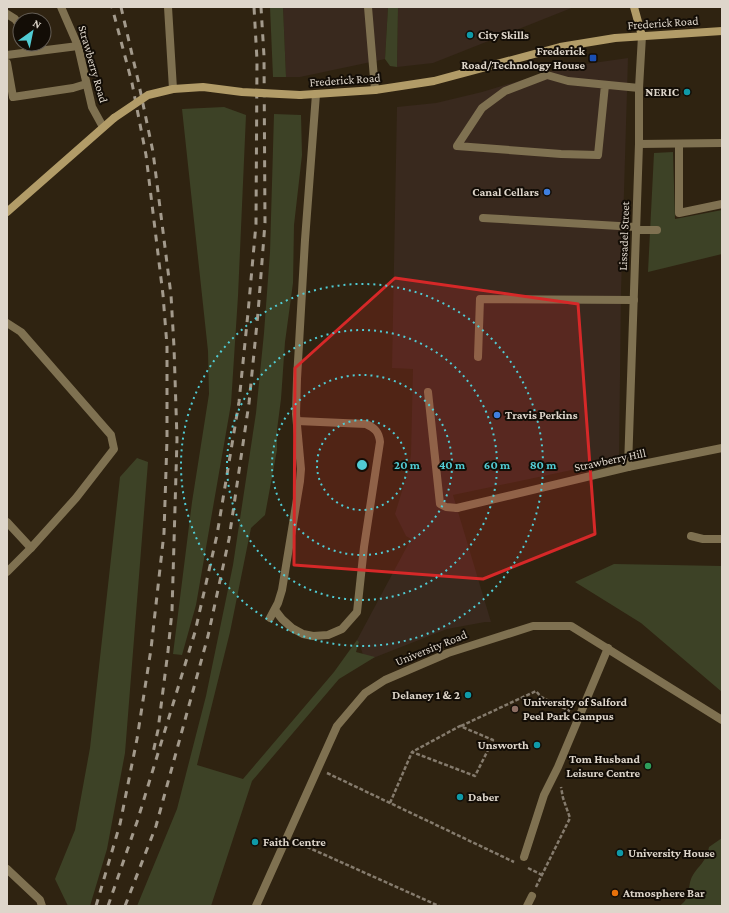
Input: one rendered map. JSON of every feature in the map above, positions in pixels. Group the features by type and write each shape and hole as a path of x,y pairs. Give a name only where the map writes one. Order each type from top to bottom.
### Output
{"main road":[{"name":"Lissadel Street","path":"634,7 642,36"},
{"name":"Frederick Road","path":"7,212 103,127 148,95 173,89 203,88 242,92 300,94 375,90 434,81 560,47 615,38 722,31"}],"street":[{"name":"Strawberry Road","path":"61,7 78,46 92,107 103,127"},
{"path":"168,7 173,89"},
{"path":"368,7 375,90"},
{"name":"Lissadel Street","path":"628,467 639,144 639,88 642,36"},
{"path":"52,47 78,46"},
{"path":"7,63 13,97 73,88 86,84"},
{"path":"605,85 598,155 561,154 457,146 482,108 505,91 531,80 547,75 568,81 639,88"},
{"path":"270,618 275,610 282,590 300,481 301,469 297,421 297,379 305,240 316,94"},
{"path":"639,144 722,142"},
{"path":"679,144 679,213 722,204"},
{"path":"483,218 657,230"},
{"path":"478,357 480,299 634,300"},
{"path":"7,323 21,332 111,435 114,449 76,498 7,572"},
{"name":"Strawberry Hill","path":"428,392 440,504 446,507 457,508 628,467 722,448"},
{"path":"275,610 292,628 299,632 313,636 328,635 342,628 357,612 364,547 380,442 377,431 366,424 297,421"},
{"path":"7,522 31,548"},
{"path":"691,536 703,539 722,539"},
{"name":"University Road","path":"256,906 337,726 365,694 384,680 448,653 488,639 533,626 571,626 722,720"},
{"path":"522,861 544,795 558,767 608,648"},
{"path":"7,869 40,900 42,906"},
{"path":"526,906 532,896"}],"path":[{"path":"390,803 412,752 460,726 536,691 541,697 579,716"},
{"path":"412,752 475,776 493,740 460,726"},
{"path":"532,896 570,818 563,798 558,767"},
{"path":"317,769 522,861"},
{"path":"286,838 440,906"},
{"path":"528,868 542,875"}],"highlighted area":[{"path":"395,278 578,304 595,534 483,579 294,565 295,368"}],"shaded area":[{"path":"283,7 388,7 385,59 300,77 286,77"},
{"path":"398,7 574,7 433,63 397,67"},
{"path":"628,58 621,292 619,460 453,495 491,622 447,629 368,660 363,655 357,640 411,539 406,536 395,514 409,468 411,454 413,369 392,368 397,107 436,103 482,92 565,67"}],"green space":[{"path":"270,7 283,7 286,77 273,77"},
{"path":"388,7 398,7 397,67 390,66 385,59"},
{"path":"224,107 246,115 238,296 231,404 196,605 182,655 173,654 192,502 209,394 208,351 182,109"},
{"path":"274,114 301,115 302,155 294,225 293,283 285,342 277,430 277,450 265,515 251,528 230,632 197,765 243,779 334,672 357,640 359,642 356,652 375,657 339,679 252,781 211,906 137,906 177,809 206,696 233,565 256,413 264,333 270,252"},
{"path":"673,152 675,219 722,210 722,254 648,272 654,153"},
{"path":"137,458 148,462 125,753 107,849 90,906 68,906 55,879 75,830 90,748 120,477"},
{"path":"614,564 722,566 722,692 641,623 575,582"},
{"path":"722,838 722,906 679,906 688,896 691,879 704,860 709,847"}],"railway":[{"path":"96,906 120,824 137,739 151,649 164,533 167,439 167,346 163,295 146,155 132,83 112,7"},
{"path":"121,7 153,152 171,295 174,347 177,439 172,611 158,730 153,753"},
{"path":"108,906 137,822 195,632 217,535 239,402 256,224 257,60 254,7"},
{"path":"125,906 156,826 208,636 229,539 249,403 265,223 264,56 261,7"}],"place":[{"name":"City Skills","path":"470,35"},
{"name":"Frederick Road/Technology House","path":"593,58"},
{"name":"NERIC","path":"687,92"},
{"name":"Canal Cellars","path":"547,192"},
{"name":"Travis Perkins","path":"497,415"},
{"name":"Delaney 1 & 2","path":"468,695"},
{"name":"University of Salford Peel Park Campus","path":"515,709"},
{"name":"Unsworth","path":"537,745"},
{"name":"Tom Husband Leisure Centre","path":"648,766"},
{"name":"Daber","path":"460,797"},
{"name":"Faith Centre","path":"255,842"},
{"name":"University House","path":"620,853"},
{"name":"Atmosphere Bar","path":"615,893"}]}
